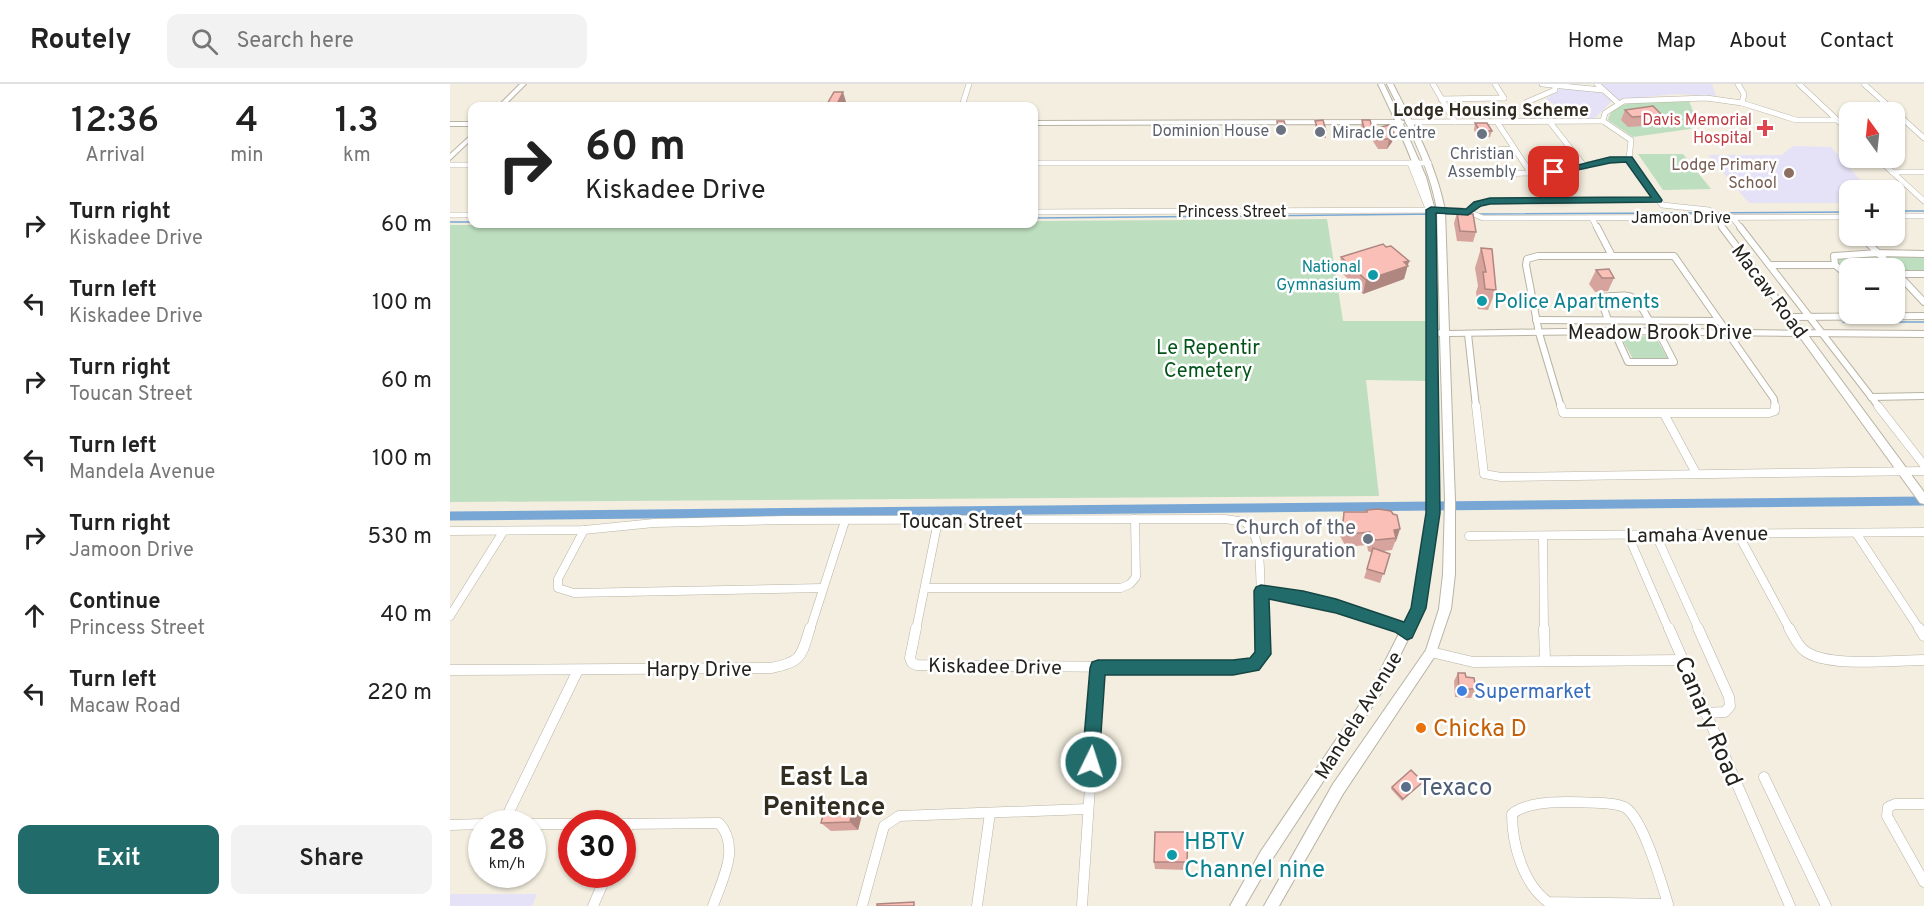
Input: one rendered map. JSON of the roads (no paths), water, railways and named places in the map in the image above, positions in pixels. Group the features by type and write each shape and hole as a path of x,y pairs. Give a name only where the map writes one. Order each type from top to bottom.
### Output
{"main road":[{"path":"505,102 523,84"},
{"name":"Mandela Avenue","path":"1271,906 1338,789 1431,652 1445,609 1449,574 1450,505 1443,333 1435,212 1426,186 1381,84"},
{"name":"Mandela Avenue","path":"1237,906 1266,856 1377,689 1418,608 1433,506 1432,332 1435,212 1438,187 1430,163 1390,84"},
{"path":"1038,123 1408,122"},
{"path":"450,124 468,124"},
{"path":"450,158 468,140"},
{"name":"Meadow Brook Drive","path":"1432,332 1468,334 1614,331 1802,333"},
{"name":"Macaw Road","path":"1802,333 1921,497"}],"street":[{"path":"963,102 969,84"},
{"path":"1433,84 1455,122"},
{"path":"1441,99 1504,98 1495,84"},
{"path":"1542,84 1602,90"},
{"path":"1597,84 1618,103"},
{"path":"1738,84 1744,94 1742,103"},
{"path":"1798,84 1838,120"},
{"path":"1864,84 1884,102"},
{"path":"1527,102 1550,94 1556,85"},
{"path":"1604,121 1605,113 1618,103 1684,98 1722,99 1796,120 1838,120"},
{"path":"1549,121 1585,167"},
{"path":"1408,122 1604,121 1631,140 1629,159 1658,200 1669,207 1701,207 1712,214"},
{"path":"1905,121 1924,138"},
{"path":"1497,122 1530,172"},
{"path":"1468,151 1514,149"},
{"path":"1479,175 1554,172 1610,160 1629,159"},
{"path":"1038,163 1430,163"},
{"path":"450,165 468,165"},
{"path":"1888,168 1924,201"},
{"path":"1892,172 1924,172"},
{"path":"1469,212 1478,204 1490,201 1658,200"},
{"name":"Princess Street","path":"1038,212 1435,212"},
{"name":"Jamoon Drive","path":"1435,212 1469,212 1479,217 1592,218 1712,214 1732,217 1839,217"},
{"name":"Macaw Road","path":"1712,214 1802,333"},
{"path":"450,215 468,215"},
{"path":"1905,216 1924,216"},
{"path":"1732,217 1924,465"},
{"path":"1592,218 1612,256"},
{"path":"1871,246 1882,258"},
{"path":"1834,265 1834,256 1838,255 1924,254"},
{"path":"1612,256 1674,256 1774,399 1775,411 1769,413 1664,414 1563,413 1539,333 1526,265 1527,259 1531,257 1612,256"},
{"path":"1771,265 1834,265 1839,269"},
{"path":"1905,273 1924,274"},
{"path":"1905,282 1924,302"},
{"path":"1608,320 1600,297 1628,295 1638,300 1649,321"},
{"path":"1790,317 1924,316"},
{"path":"1536,320 1719,321"},
{"path":"1614,331 1628,362 1674,362 1658,331"},
{"name":"Meadow Brook Drive","path":"1802,333 1924,334"},
{"path":"1468,334 1484,474 1501,477 1924,471"},
{"path":"1872,397 1924,396"},
{"path":"1664,414 1696,473"},
{"path":"925,588 1076,590 1121,588 1136,578 1135,519"},
{"name":"Toucan Street","path":"450,531 584,530 654,523 1225,519 1245,522 1252,528 1256,537 1261,591"},
{"name":"Harpy Drive","path":"450,670 771,668 792,664 801,657 845,521"},
{"name":"Kiskadee Drive","path":"938,522 910,658 916,665 1098,668 1233,668 1254,665 1263,654 1261,591"},
{"path":"584,530 558,579 558,588 564,591 574,593 822,588"},
{"path":"450,616 502,532"},
{"name":"Lamaha Avenue","path":"1469,536 1924,532"},
{"path":"1856,533 1924,636"},
{"path":"1738,534 1798,644 1806,652 1827,661 1924,660"},
{"name":"Canary Road","path":"1628,535 1790,906"},
{"path":"1656,535 1729,697 1730,706 1725,712 1705,713"},
{"path":"1543,536 1545,661"},
{"path":"1261,591 1303,597 1336,606 1401,627 1407,633"},
{"path":"1431,652 1473,662 1682,660"},
{"path":"1082,906 1098,668"},
{"path":"510,810 578,670"},
{"path":"1764,777 1826,906"},
{"path":"1561,803 1621,806 1628,809 1637,821 1668,905 1548,902 1539,898 1528,883 1512,822 1512,814 1521,807 1561,803"},
{"path":"1924,804 1895,804 1888,807 1887,816 1924,882"},
{"path":"861,906 884,826 899,816 1087,809"},
{"path":"977,906 990,813"},
{"path":"636,824 719,823 727,829 730,838 730,854 713,906"},
{"path":"450,825 468,824"},
{"path":"593,906 601,888"}],"waterway":[{"path":"1905,211 1924,211"},
{"path":"1477,214 1839,212"},
{"path":"1038,218 1439,214"},
{"path":"1444,214 1460,214"},
{"path":"450,222 468,222"},
{"path":"1905,322 1924,322"},
{"path":"450,516 1924,501"}],"place":[{"name":"Davis Memorial Hospital","path":"1765,128"},
{"name":"Dominion House","path":"1281,130"},
{"name":"Miracle Centre","path":"1320,132"},
{"name":"Christian Assembly","path":"1482,134"},
{"name":"Lodge Primary School","path":"1789,173"},
{"name":"National Gymnasium","path":"1373,275"},
{"name":"Police Apartments","path":"1482,301"},
{"name":"Church of the Transfiguration","path":"1368,539"},
{"name":"Supermarket","path":"1462,691"},
{"name":"Chicka D","path":"1421,728"},
{"name":"Texaco","path":"1406,787"},
{"name":"HBTV Channel nine","path":"1172,855"}],"district":[{"name":"Lodge Housing Scheme","path":"1491,110"},
{"name":"East La Penitence","path":"824,791"}],"park label":[{"name":"Le Repentir Cemetery","path":"1208,358"}]}
